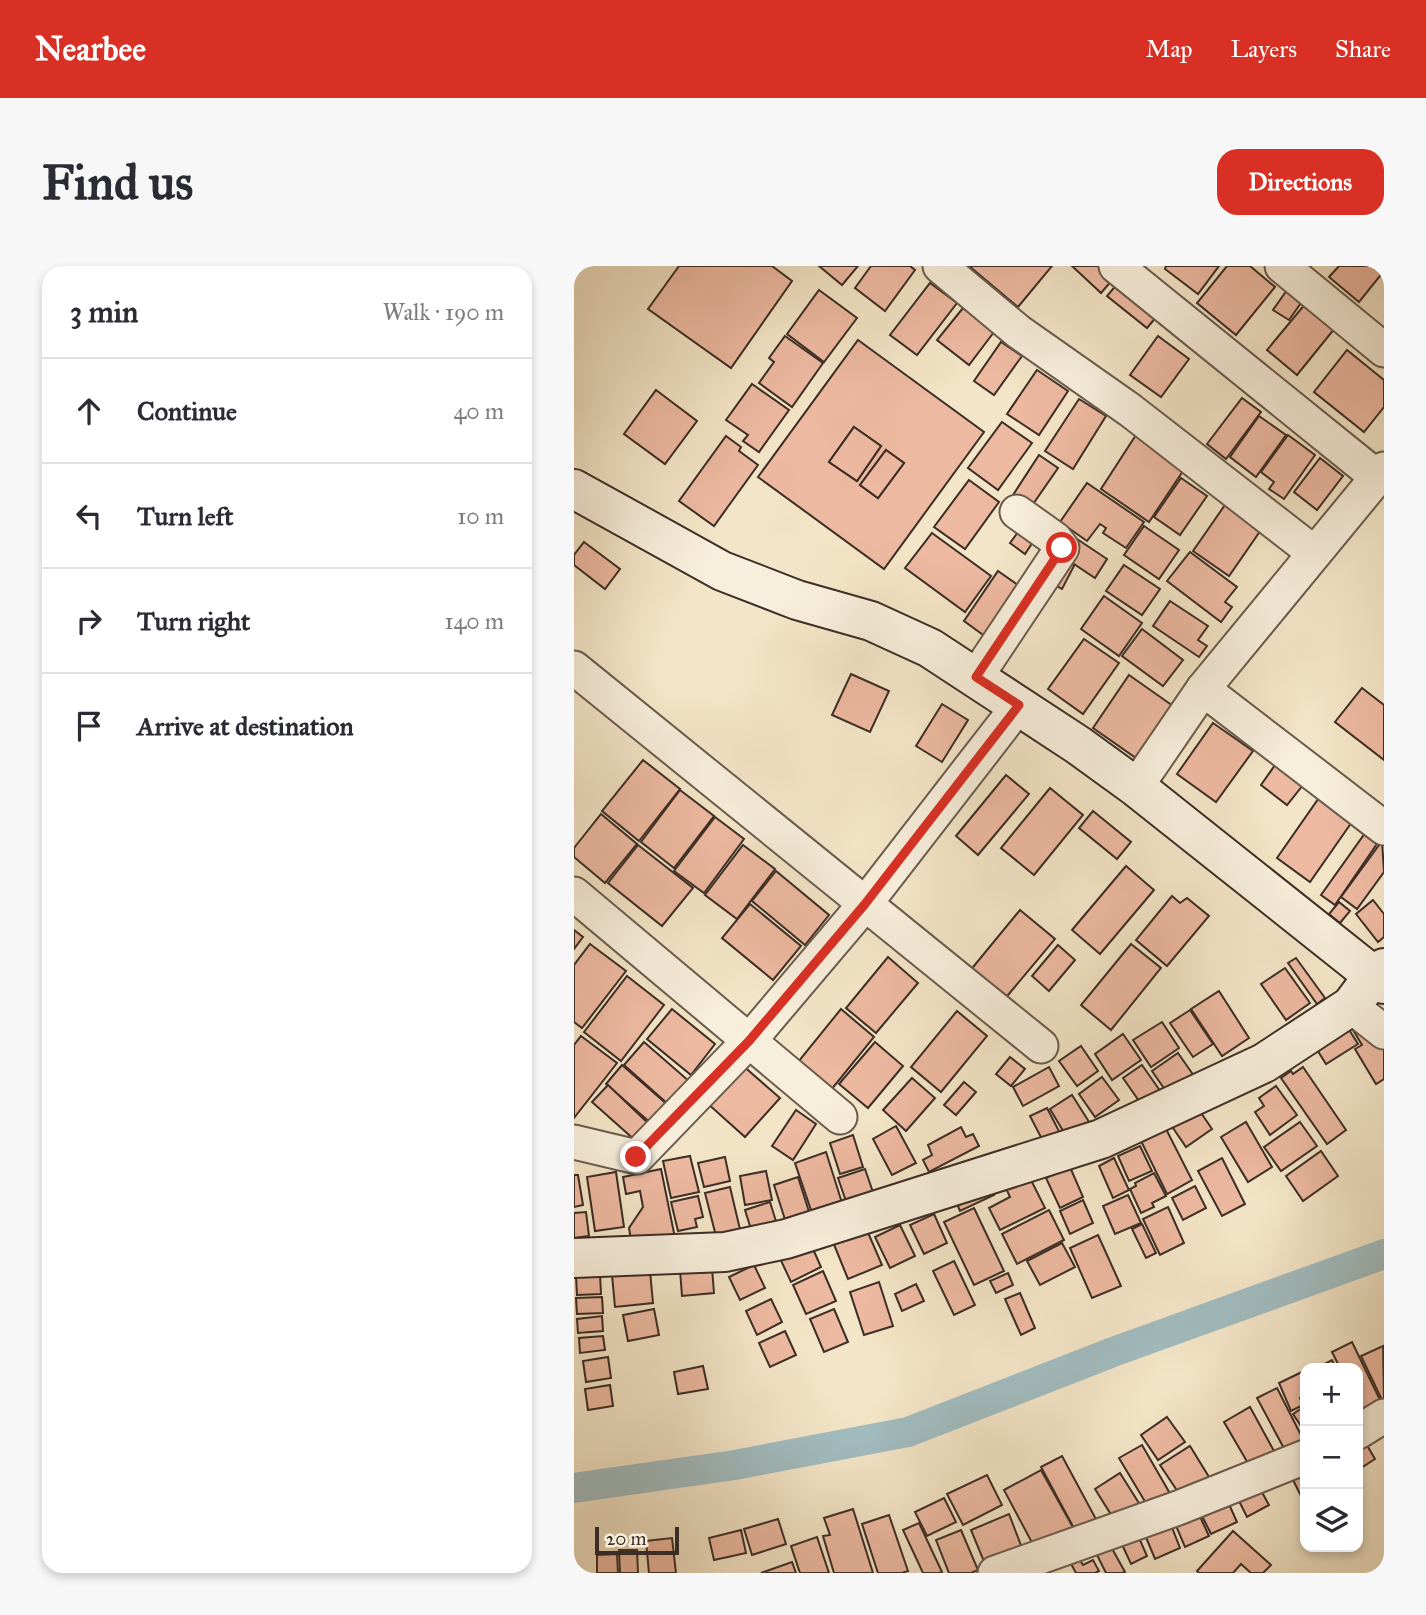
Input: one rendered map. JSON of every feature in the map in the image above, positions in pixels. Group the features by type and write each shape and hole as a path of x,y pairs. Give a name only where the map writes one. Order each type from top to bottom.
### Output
{"main road":[{"path":"574,489 722,571 797,600 871,621 930,648 1019,705 1136,787 1381,976 1351,1006 1264,1063 1101,1139 774,1241 725,1252 574,1258"}],"street":[{"path":"940,266 1019,332 1130,410 1313,552"},
{"path":"1116,266 1380,473 1203,689 1136,787"},
{"path":"1282,266 1384,350"},
{"path":"976,677 1062,548 1055,539 1017,512"},
{"path":"574,668 1041,1046"},
{"path":"1203,689 1384,828"},
{"path":"574,1142 636,1157 749,1041 865,904 1019,705"},
{"path":"574,894 840,1116"},
{"path":"1351,1006 1384,1032"},
{"path":"1363,1429 1384,1416"},
{"path":"995,1573 1178,1508 1300,1459"}],"building":[{"path":"679,266 772,266 792,281 731,368 648,309"},
{"path":"819,266 858,266 842,285"},
{"path":"871,266 910,266 915,270 885,311 855,288"},
{"path":"969,266 1052,266 1018,307"},
{"path":"1072,266 1101,266 1114,278 1101,293"},
{"path":"1166,266 1219,266 1198,294 1165,269"},
{"path":"1227,266 1250,266 1275,287 1236,335 1197,303"},
{"path":"1339,266 1384,266 1384,271 1359,302 1329,277"},
{"path":"930,283 957,303 917,355 890,335"},
{"path":"1118,283 1157,316 1147,328 1107,296"},
{"path":"819,290 857,318 824,362 787,334"},
{"path":"1287,290 1303,300 1289,320 1273,310"},
{"path":"1306,303 1335,328 1297,375 1267,350"},
{"path":"963,308 994,332 969,365 937,340"},
{"path":"785,336 823,363 792,407 759,383 774,362 769,358"},
{"path":"1158,336 1189,359 1161,397 1130,375"},
{"path":"858,340 984,432 884,569 758,477","holes":["854,427 881,446 857,481 829,462","886,450 904,463 878,498 860,485"]},
{"path":"1001,342 1022,356 994,395 974,381"},
{"path":"1347,350 1384,380 1384,407 1364,432 1314,392"},
{"path":"1037,370 1068,391 1039,435 1007,414"},
{"path":"752,384 789,410 759,452 743,441 748,435 726,420"},
{"path":"656,390 697,421 665,464 624,434"},
{"path":"1242,398 1261,412 1226,459 1207,444"},
{"path":"1079,399 1106,416 1073,469 1045,451"},
{"path":"1259,416 1286,435 1256,477 1230,457"},
{"path":"1002,422 1032,443 998,490 968,468"},
{"path":"854,427 881,446 857,481 829,462"},
{"path":"1136,435 1185,468 1149,522 1101,489"},
{"path":"1288,435 1315,455 1284,499 1269,489 1274,482 1261,472"},
{"path":"726,436 741,447 739,451 758,465 714,526 679,501"},
{"path":"886,450 904,463 878,498 860,485"},
{"path":"1039,455 1058,468 1031,507 1013,495"},
{"path":"1320,458 1343,476 1317,510 1294,492"},
{"path":"1181,478 1207,496 1180,535 1154,517"},
{"path":"969,480 999,502 965,549 934,527"},
{"path":"1087,483 1144,522 1126,548 1103,533 1106,528 1100,524 1087,541 1060,522"},
{"path":"1227,502 1263,527 1229,576 1193,551"},
{"path":"1144,526 1179,550 1159,579 1124,555"},
{"path":"1021,528 1035,539 1025,554 1010,543"},
{"path":"932,533 991,576 965,612 905,568"},
{"path":"1074,537 1107,559 1095,578 1062,556"},
{"path":"584,542 620,569 605,589 574,565 574,555"},
{"path":"1190,552 1237,587 1225,602 1232,607 1221,622 1167,581"},
{"path":"1060,558 1074,566 1062,589 1047,581"},
{"path":"1124,565 1160,589 1142,615 1106,591"},
{"path":"998,571 1021,587 986,637 964,621"},
{"path":"1104,596 1142,623 1119,656 1081,629"},
{"path":"1170,601 1208,626 1198,640 1207,646 1199,657 1153,626"},
{"path":"1142,629 1183,660 1163,686 1122,656"},
{"path":"1084,639 1119,663 1083,714 1048,689"},
{"path":"851,674 889,691 870,732 832,715"},
{"path":"1129,675 1173,706 1136,758 1093,728"},
{"path":"1362,688 1384,705 1384,760 1335,722"},
{"path":"942,704 968,720 942,762 916,746"},
{"path":"1213,723 1253,751 1216,802 1177,774"},
{"path":"643,760 680,789 639,841 602,811"},
{"path":"1275,765 1303,785 1287,805 1261,785"},
{"path":"1006,775 1029,794 978,855 956,836"},
{"path":"1050,788 1083,815 1034,875 1001,848"},
{"path":"680,790 714,816 674,868 641,842"},
{"path":"1321,795 1354,819 1310,882 1277,858"},
{"path":"1093,811 1131,842 1117,859 1079,828"},
{"path":"601,814 637,844 605,883 574,857 574,848"},
{"path":"715,817 744,839 704,893 674,871"},
{"path":"1368,829 1381,838 1335,905 1321,895"},
{"path":"1382,841 1384,872 1357,909 1341,897"},
{"path":"638,845 693,888 662,926 608,883"},
{"path":"743,845 775,869 737,919 705,895"},
{"path":"1126,866 1154,890 1100,954 1072,930"},
{"path":"776,871 829,915 805,945 752,901"},
{"path":"1172,896 1180,903 1187,898 1209,916 1167,966 1136,940"},
{"path":"1373,900 1384,914 1384,937 1378,942 1356,914"},
{"path":"1339,902 1350,911 1340,923 1329,914"},
{"path":"750,904 801,946 773,980 722,938"},
{"path":"1020,910 1055,939 1003,1001 969,972"},
{"path":"574,930 583,937 574,949"},
{"path":"590,944 626,971 582,1028 574,1022 574,965"},
{"path":"1131,944 1161,968 1111,1030 1081,1005"},
{"path":"1058,945 1075,960 1049,991 1032,976"},
{"path":"888,957 918,983 876,1033 846,1008"},
{"path":"1296,958 1325,998 1317,1004 1288,963"},
{"path":"1285,968 1310,1003 1286,1020 1261,984"},
{"path":"627,976 664,1005 621,1061 584,1032"},
{"path":"1219,991 1249,1038 1222,1056 1191,1009"},
{"path":"672,1009 715,1044 691,1075 647,1039"},
{"path":"841,1009 874,1037 831,1090 798,1062"},
{"path":"1190,1010 1213,1044 1193,1057 1170,1023"},
{"path":"957,1011 987,1036 941,1092 911,1067"},
{"path":"1162,1022 1179,1048 1151,1067 1133,1040"},
{"path":"1361,1025 1384,1041 1384,1079 1376,1084 1355,1049 1362,1045 1353,1030"},
{"path":"1348,1028 1358,1044 1326,1064 1316,1048"},
{"path":"1123,1034 1141,1060 1112,1080 1095,1054"},
{"path":"581,1036 617,1063 574,1118 574,1045"},
{"path":"644,1042 690,1082 669,1105 624,1065"},
{"path":"875,1042 903,1066 868,1108 839,1084"},
{"path":"1081,1046 1098,1071 1077,1086 1059,1061"},
{"path":"1178,1053 1194,1076 1168,1094 1152,1071"},
{"path":"1010,1057 1025,1069 1011,1086 996,1074"},
{"path":"741,1064 780,1098 745,1137 707,1103"},
{"path":"622,1065 669,1106 653,1125 606,1084"},
{"path":"1142,1065 1163,1095 1144,1108 1123,1078"},
{"path":"1049,1067 1059,1086 1023,1106 1013,1087"},
{"path":"1303,1067 1346,1130 1327,1144 1281,1078"},
{"path":"1102,1077 1119,1100 1095,1117 1079,1094"},
{"path":"912,1078 935,1098 906,1131 883,1110"},
{"path":"964,1082 976,1092 956,1115 944,1105"},
{"path":"608,1085 651,1126 637,1142 592,1102"},
{"path":"1276,1086 1297,1115 1270,1135 1255,1112 1264,1106 1259,1098"},
{"path":"1072,1095 1091,1125 1068,1139 1050,1109"},
{"path":"1197,1107 1212,1129 1186,1147 1171,1125"},
{"path":"1047,1108 1062,1137 1045,1145 1030,1116"},
{"path":"796,1110 816,1124 793,1160 772,1146"},
{"path":"1246,1122 1272,1167 1248,1182 1221,1137"},
{"path":"1300,1122 1317,1146 1281,1171 1264,1147"},
{"path":"896,1126 916,1163 892,1175 873,1139"},
{"path":"961,1127 966,1137 973,1134 979,1146 929,1172 923,1160 932,1155 928,1145"},
{"path":"1166,1129 1192,1180 1167,1194 1141,1141"},
{"path":"853,1135 863,1167 840,1174 830,1143"},
{"path":"1140,1146 1152,1171 1129,1181 1118,1156"},
{"path":"1321,1151 1338,1176 1303,1201 1286,1176"},
{"path":"826,1152 843,1206 813,1216 795,1163"},
{"path":"690,1156 699,1192 671,1198 663,1161"},
{"path":"725,1157 730,1181 704,1187 698,1163"},
{"path":"1114,1158 1129,1190 1113,1198 1099,1166"},
{"path":"1222,1158 1245,1204 1222,1216 1198,1171"},
{"path":"1070,1167 1083,1197 1060,1208 1046,1178"},
{"path":"661,1169 675,1238 632,1246 629,1228 643,1207 640,1191 626,1194 623,1177"},
{"path":"865,1169 875,1198 848,1207 838,1178"},
{"path":"766,1171 772,1200 745,1205 740,1176"},
{"path":"616,1172 624,1227 595,1231 587,1177"},
{"path":"1027,1172 1045,1208 1000,1230 989,1208 1010,1197 1004,1184"},
{"path":"1154,1173 1166,1196 1152,1203 1154,1207 1141,1213 1130,1189 1136,1186 1135,1183"},
{"path":"574,1175 578,1175 583,1205 574,1207"},
{"path":"798,1177 812,1221 788,1229 774,1185"},
{"path":"989,1183 994,1195 960,1211 955,1199"},
{"path":"1195,1186 1206,1208 1183,1220 1172,1198"},
{"path":"730,1187 742,1238 718,1244 705,1193"},
{"path":"1128,1195 1141,1223 1115,1234 1103,1206"},
{"path":"698,1196 703,1217 695,1219 697,1227 678,1231 671,1202"},
{"path":"1083,1200 1093,1223 1070,1234 1060,1211"},
{"path":"770,1202 779,1231 754,1239 745,1210"},
{"path":"1168,1207 1184,1243 1160,1255 1143,1219"},
{"path":"974,1208 1004,1271 974,1285 944,1222"},
{"path":"1049,1210 1064,1240 1017,1264 1002,1234"},
{"path":"586,1212 589,1236 574,1238 574,1213"},
{"path":"934,1214 947,1243 924,1254 910,1225"},
{"path":"1142,1224 1156,1253 1146,1258 1132,1229"},
{"path":"900,1225 915,1256 890,1268 875,1237"},
{"path":"866,1228 882,1265 848,1279 833,1242"},
{"path":"1098,1235 1121,1286 1092,1298 1070,1248"},
{"path":"809,1240 821,1267 791,1282 778,1254"},
{"path":"1062,1243 1075,1267 1040,1285 1027,1261"},
{"path":"954,1261 975,1305 954,1315 933,1271"},
{"path":"754,1265 765,1288 740,1300 729,1277"},
{"path":"712,1268 714,1293 682,1296 680,1270"},
{"path":"650,1271 653,1303 615,1307 612,1275"},
{"path":"823,1271 836,1301 806,1314 793,1285"},
{"path":"1008,1273 1013,1285 996,1293 990,1281"},
{"path":"600,1274 601,1294 577,1295 576,1276"},
{"path":"879,1282 893,1326 864,1335 850,1292"},
{"path":"916,1284 924,1301 902,1311 895,1294"},
{"path":"1020,1293 1035,1328 1021,1335 1005,1299"},
{"path":"602,1297 603,1313 577,1314 576,1298"},
{"path":"771,1299 782,1322 757,1335 746,1311"},
{"path":"654,1309 659,1335 628,1341 623,1315"},
{"path":"834,1309 848,1342 824,1352 810,1319"},
{"path":"602,1316 603,1331 578,1333 577,1319"},
{"path":"785,1331 796,1355 770,1367 759,1343"},
{"path":"603,1336 605,1350 580,1353 579,1338"},
{"path":"1352,1342 1362,1363 1338,1363 1332,1352"},
{"path":"1383,1346 1384,1401 1383,1402 1361,1356"},
{"path":"608,1357 611,1378 586,1382 583,1361"},
{"path":"1363,1365 1381,1402 1363,1411"},
{"path":"703,1366 708,1389 678,1394 674,1372"},
{"path":"1300,1373 1300,1406 1291,1411 1279,1383"},
{"path":"610,1385 613,1406 588,1410 585,1389"},
{"path":"1277,1388 1300,1433 1300,1446 1287,1454 1257,1398"},
{"path":"1250,1407 1274,1451 1249,1465 1224,1422"},
{"path":"1300,1409 1300,1424 1293,1414"},
{"path":"1167,1417 1185,1442 1158,1460 1141,1435"},
{"path":"1363,1438 1375,1459 1363,1467"},
{"path":"1142,1445 1172,1497 1150,1510 1119,1458"},
{"path":"1190,1446 1209,1477 1180,1495 1160,1465"},
{"path":"1062,1456 1097,1521 1076,1532 1041,1467"},
{"path":"1300,1469 1300,1494 1290,1474"},
{"path":"1041,1470 1075,1531 1037,1552 1004,1490"},
{"path":"1120,1473 1142,1508 1117,1524 1095,1489"},
{"path":"987,1475 1002,1505 963,1525 947,1494"},
{"path":"1257,1483 1269,1505 1247,1517 1236,1495"},
{"path":"1224,1493 1237,1522 1211,1534 1197,1506"},
{"path":"944,1498 956,1522 927,1536 915,1512"},
{"path":"853,1509 873,1573 834,1573 823,1536 830,1535 824,1518"},
{"path":"1197,1510 1209,1536 1185,1547 1174,1521"},
{"path":"1009,1514 1022,1548 985,1564 971,1530"},
{"path":"889,1515 908,1571 902,1573 878,1573 862,1524"},
{"path":"778,1519 786,1544 752,1555 744,1529"},
{"path":"919,1523 942,1572 923,1573 903,1530"},
{"path":"1171,1525 1180,1548 1155,1559 1145,1535"},
{"path":"741,1530 746,1553 714,1560 709,1538"},
{"path":"961,1530 978,1570 971,1573 949,1573 936,1540"},
{"path":"1136,1531 1147,1556 1131,1564 1119,1538"},
{"path":"1233,1531 1271,1565 1263,1573 1251,1573 1241,1564 1233,1573 1199,1573 1197,1571"},
{"path":"817,1537 829,1573 800,1573 791,1546"},
{"path":"672,1538 676,1573 649,1573 646,1541"},
{"path":"1110,1545 1125,1572 1106,1573 1096,1553"},
{"path":"619,1550 637,1550 638,1573 620,1573"},
{"path":"617,1554 618,1573 597,1573 597,1555"},
{"path":"1078,1557 1083,1565 1093,1560 1099,1571 1076,1573 1070,1562"},
{"path":"792,1562 796,1573 761,1573"}],"waterway":[{"path":"574,1488 735,1465 908,1432 1113,1352 1384,1254"}],"route":[{"path":"636,1157 749,1041 865,904 1019,705 976,677 1062,548"}]}
